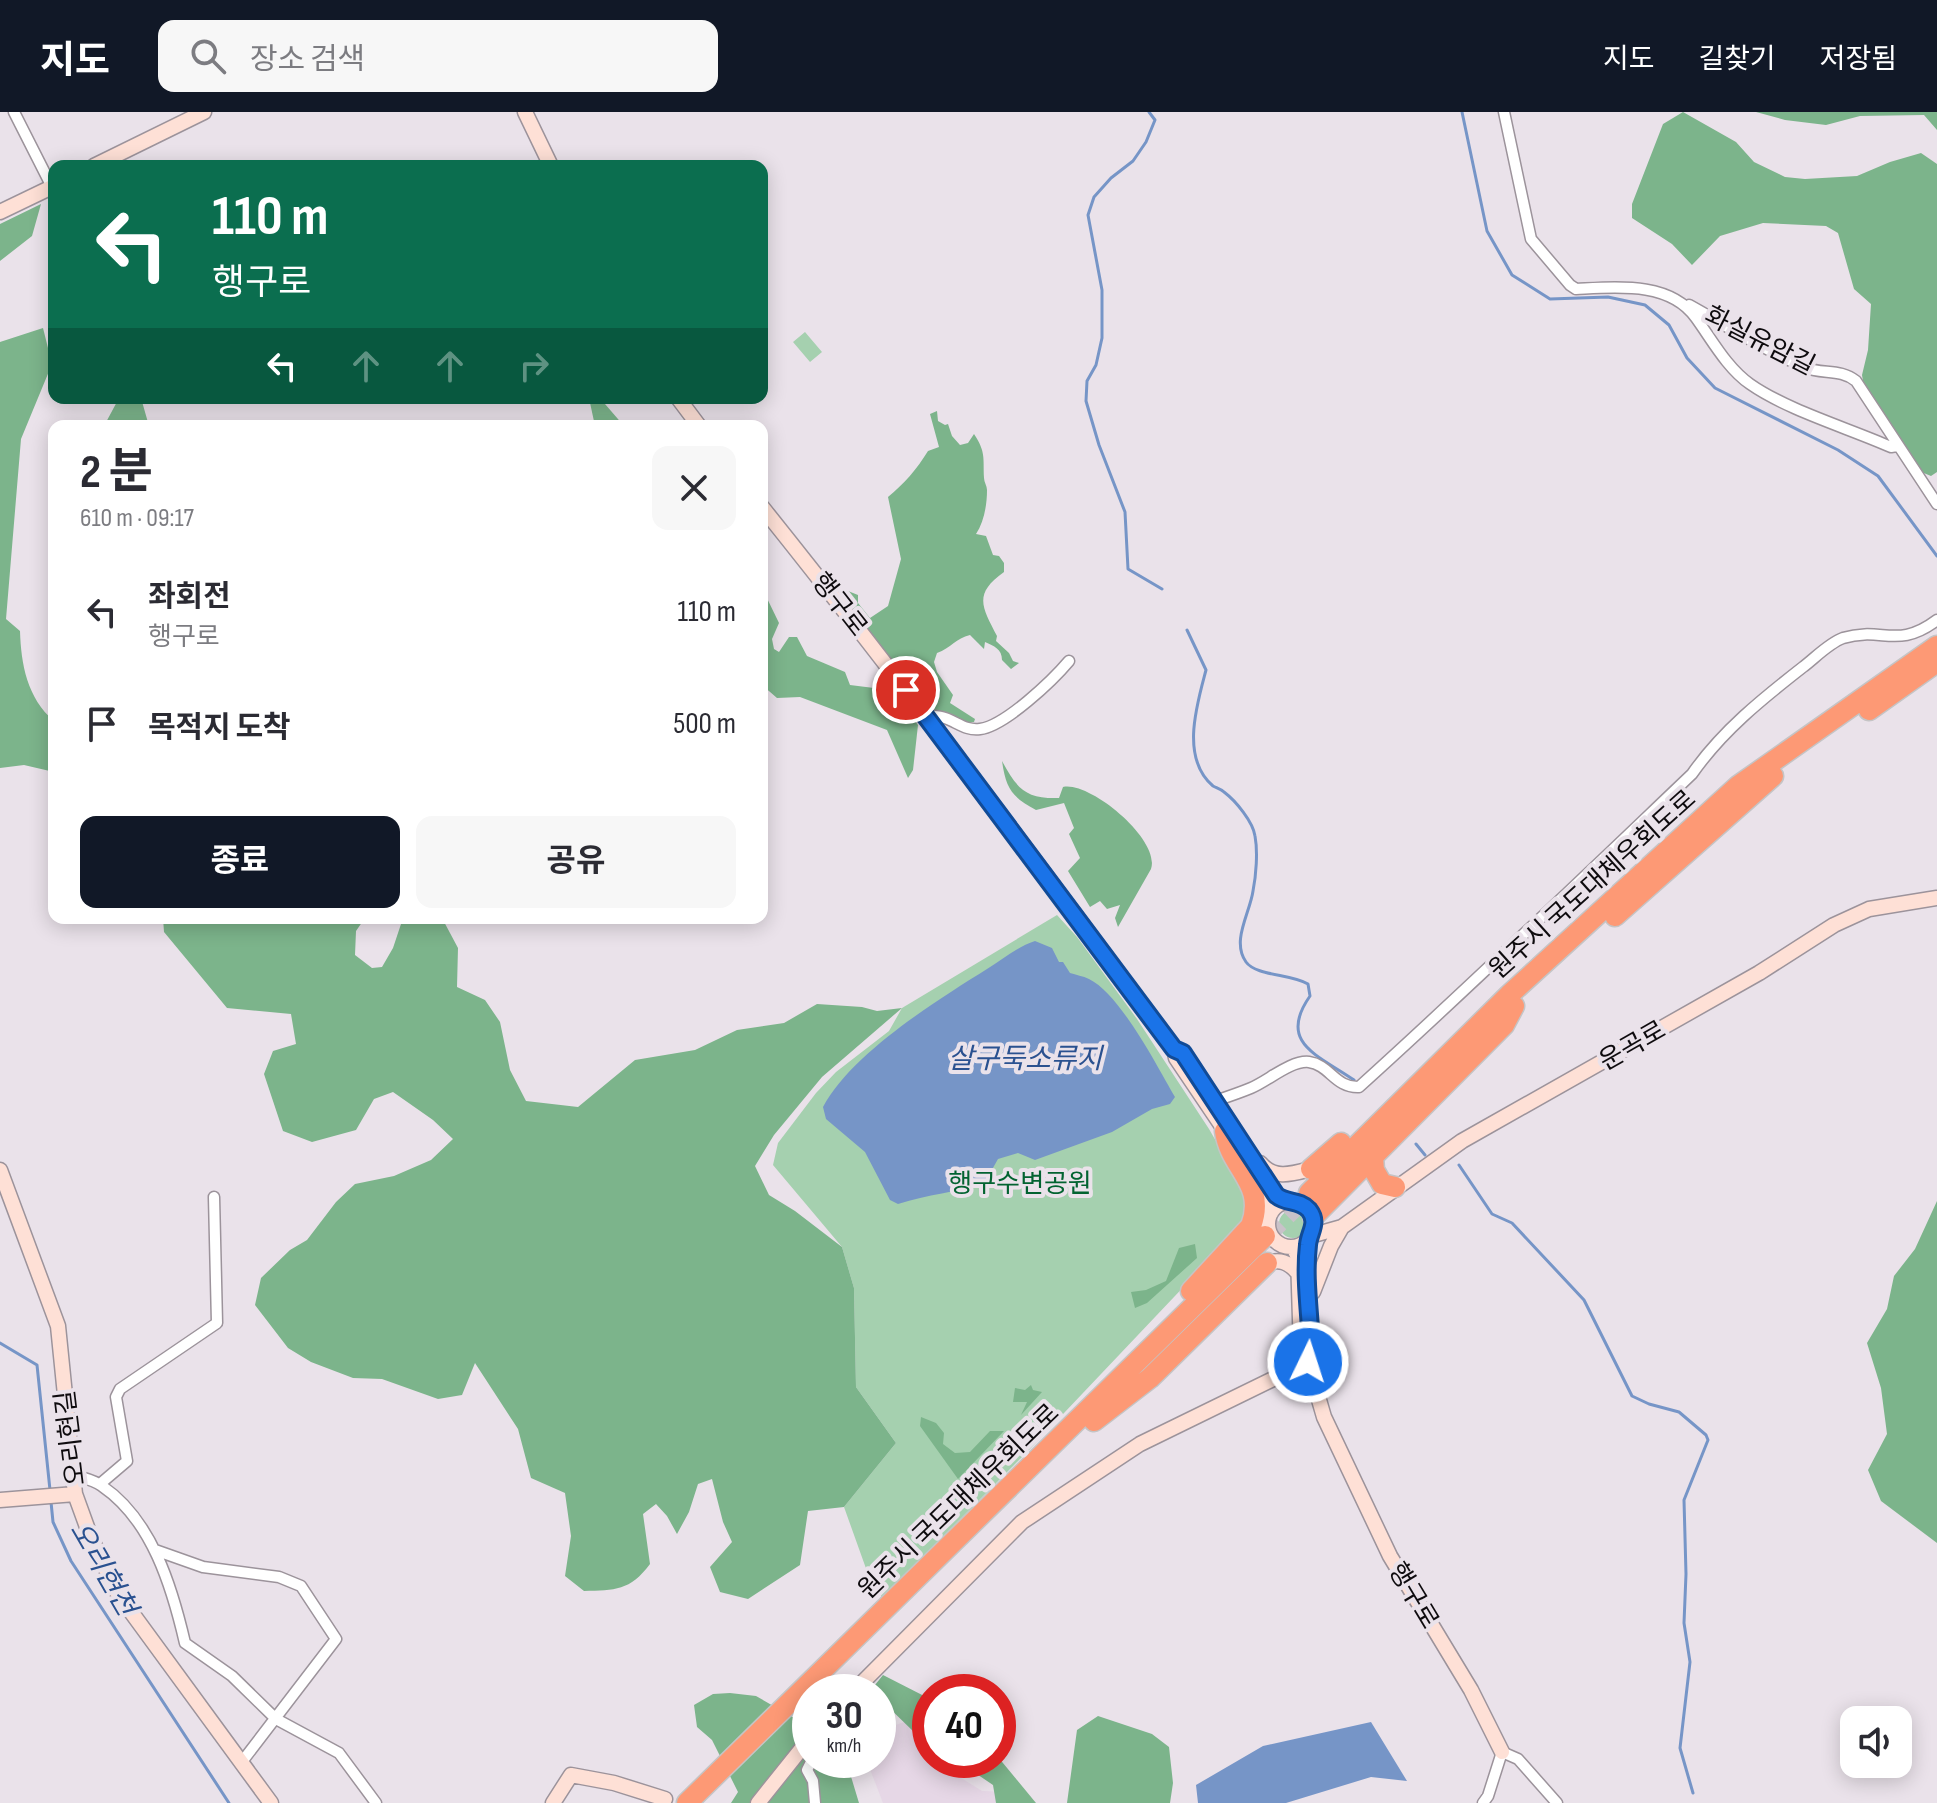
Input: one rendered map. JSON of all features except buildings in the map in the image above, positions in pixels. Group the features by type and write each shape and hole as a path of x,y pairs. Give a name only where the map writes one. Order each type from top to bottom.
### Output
{"highway":[{"name":"원주시 국도대체우회도로","path":"1512,1000 1738,786 1937,646"},
{"path":"1306,1214 1512,1000 1768,780 1937,662"},
{"path":"1306,1214 1373,1157 1504,1025 1512,1000"},
{"path":"1311,1169 1487,1006 1512,1000"},
{"path":"1228,1129 1227,1142 1255,1194 1256,1213 1271,1237"},
{"path":"1373,1157 1374,1170 1382,1184 1395,1187"},
{"name":"원주시 국도대체우회도로","path":"838,1674 1271,1237"},
{"name":"원주시 국도대체우회도로","path":"687,1803 1090,1417"},
{"path":"707,1803 792,1719"}],"street":[{"path":"14,112 48,177"},
{"path":"106,160 204,112"},
{"path":"525,112 548,160"},
{"name":"화실유암길","path":"1504,112 1531,239 1570,285 1576,289 1625,287 1660,293 1682,301 1799,365 1818,373 1835,371 1849,376 1856,381 1937,504"},
{"path":"0,212 48,188"},
{"name":"화실유암길","path":"1682,301 1710,341 1748,383 1778,400 1891,447 1897,446"},
{"name":"행구로","path":"768,515 1002,816 1174,1049 1176,1058 1276,1195 1306,1214"},
{"path":"1215,1101 1252,1087 1295,1065 1309,1062 1348,1087 1359,1087 1456,1000 1692,774 1711,747 1756,705 1839,639 1861,634 1901,637 1920,633 1937,620"},
{"path":"926,715 946,718 963,728 980,729 999,723 1069,661"},
{"name":"운곡로","path":"1342,1227 1462,1141 1759,973 1834,925 1869,909 1937,898"},
{"name":"행구로","path":"1174,1049 1183,1053 1215,1101 1228,1129"},
{"path":"1228,1129 1240,1133 1266,1170 1289,1175 1311,1169"},
{"path":"871,1674 1022,1522 1140,1444 1308,1362 1311,1347 1306,1214 1297,1188 1311,1169"},
{"name":"오리현길","path":"0,1170 58,1326 74,1475 69,1494 118,1594 271,1803"},
{"path":"100,1484 127,1461 116,1397 120,1389 217,1323 214,1197"},
{"path":"1297,1272 1276,1260 1271,1237 1278,1206 1306,1214 1319,1227 1342,1227"},
{"path":"1271,1237 1306,1214"},
{"path":"1310,1301 1331,1246 1342,1227"},
{"name":"행구로","path":"1271,1237 1298,1257 1301,1350 1308,1362 1324,1417 1390,1556 1471,1690 1502,1752 1518,1759 1557,1803"},
{"path":"74,1475 100,1484 125,1504 155,1550 185,1643 232,1676 276,1719 339,1753 376,1803"},
{"path":"0,1500 69,1494"},
{"path":"155,1550 203,1567 279,1577 301,1586 336,1639 241,1763"},
{"path":"1483,1803 1502,1752"},
{"path":"758,1803 792,1760"},
{"path":"553,1803 571,1775 614,1783 665,1799"},
{"path":"811,1778 815,1803"}],"shaded area":[{"path":"904,1722 912,1730 912,1778 961,1778 982,1791 1007,1792 1010,1803 883,1803 873,1778 896,1778 896,1725"}],"green space":[{"path":"1683,112 1736,142 1754,162 1785,177 1857,176 1921,153 1937,164 1937,472 1931,476 1914,469 1867,406 1862,375 1868,350 1871,304 1854,289 1838,233 1826,226 1763,223 1720,236 1692,265 1672,244 1632,218 1632,204 1663,124"},
{"path":"1756,112 1937,112 1937,130 1924,115 1860,116 1826,125 1785,120"},
{"path":"41,204 32,236 0,261 0,224"},
{"path":"43,328 48,348 48,374 21,439 6,619 20,631 27,680 37,702 48,715 48,771 24,765 0,768 0,342"},
{"path":"805,332 822,352 810,362 793,342"},
{"path":"116,404 143,404 147,420 107,420"},
{"path":"590,404 605,404 619,420 594,420"},
{"path":"937,411 938,421 948,424 952,436 960,445 968,443 974,434 982,451 987,496 983,519 976,534 986,536 993,555 999,556 1004,563 1004,572 984,594 984,609 997,636 996,641 1013,661 1019,663 1011,669 1002,660 997,648 985,642 984,649 970,635 937,653 934,662 953,695 950,703 975,719 966,723 928,712 833,593 848,591 858,595 858,603 870,618 888,606 901,559 888,497 910,476 928,451 939,447 930,414"},
{"path":"768,600 779,623 772,639 774,649 779,652 789,637 797,637 807,656 845,672 850,685 890,690 918,725 913,770 908,778 887,730 800,697 777,698 768,690"},
{"path":"1002,761 1018,785 1038,797 1059,798 1063,787 1090,793 1121,815 1145,843 1151,857 1151,869 1118,927 1115,918 1120,905 1107,909 1100,901 1090,907 1068,871 1080,858 1069,834 1074,828 1064,803 1036,810 1021,801 1008,785"},
{"name":"행구수변공원","path":"1057,915 1077,937 1137,1019 1209,1129 1246,1193 1247,1220 1028,1451 882,1598 868,1574 844,1507 896,1443 856,1387 854,1288 842,1247 773,1165 778,1143 836,1072 889,1031 902,1008"},
{"path":"163,924 361,924 356,931 355,955 372,968 382,967 401,924 445,924 458,948 457,987 485,1000 500,1022 510,1070 526,1101 578,1107 635,1060 695,1050 737,1030 784,1023 817,1004 877,1011 902,1008 822,1077 774,1135 755,1166 769,1195 842,1247 854,1288 856,1387 896,1443 844,1507 808,1511 800,1565 748,1599 720,1592 710,1567 732,1542 723,1522 712,1479 698,1484 689,1512 677,1534 656,1504 643,1514 650,1564 643,1573 621,1587 584,1591 565,1576 571,1536 565,1493 531,1478 518,1429 475,1363 462,1395 438,1399 382,1379 353,1378 311,1362 288,1348 255,1305 261,1278 290,1250 307,1240 336,1202 355,1184 394,1176 431,1160 453,1139 433,1120 393,1092 374,1099 356,1130 312,1142 283,1131 264,1074 273,1051 296,1044 291,1014 227,1008 164,932"},
{"path":"1937,1201 1937,1543 1881,1501 1868,1470 1887,1434 1881,1388 1867,1343 1887,1309 1894,1276 1915,1249"},
{"path":"1293,1210 1303,1214 1307,1224 1303,1234 1293,1238 1283,1234 1279,1224 1283,1214"},
{"path":"1195,1244 1197,1258 1147,1303 1135,1308 1131,1292 1146,1290 1166,1281 1179,1248"},
{"path":"1031,1385 1033,1390 1042,1392 1021,1415 1027,1402 1013,1402 1015,1388 1025,1390"},
{"path":"921,1417 936,1423 944,1433 943,1444 955,1453 970,1452 990,1431 1004,1431 958,1479 920,1426"},
{"path":"896,1682 912,1690 912,1730 896,1715"},
{"path":"713,1694 756,1696 792,1717 792,1778 851,1778 859,1803 731,1803 738,1792 712,1740 697,1727 694,1705"},
{"path":"1098,1716 1152,1734 1169,1747 1173,1783 1170,1803 1067,1803 1077,1730"},
{"path":"983,1778 1015,1778 1036,1803 996,1803 993,1785"}],"water":[{"name":"살구둑소류지","path":"1035,941 1052,948 1059,962 1063,962 1070,973 1089,979 1113,999 1137,1032 1175,1097 1170,1104 1152,1109 1112,1132 1035,1160 1018,1153 998,1159 985,1182 898,1204 890,1200 865,1152 826,1119 823,1107 836,1087 874,1048 944,996"},
{"path":"1371,1722 1407,1781 1371,1777 1286,1803 1198,1803 1196,1785 1263,1746"}],"waterway":[{"path":"1149,112 1155,120 1146,142 1133,161 1111,178 1094,197 1088,215 1102,290 1102,338 1096,365 1087,381 1086,401 1125,512 1128,569 1162,589"},
{"path":"1462,112 1487,231 1512,275 1550,299 1608,297 1645,305 1669,325 1687,358 1715,388 1838,450 1878,476 1937,556"},
{"path":"1187,630 1206,670 1194,730 1197,761 1213,786 1229,796 1243,812 1255,836 1255,878 1241,936 1242,954 1251,967 1308,984 1310,996 1301,1012 1298,1025 1300,1037 1316,1055 1354,1080"},
{"path":"1416,1144 1425,1155"},
{"path":"1459,1165 1492,1214 1512,1223 1584,1300 1632,1396 1679,1412 1708,1440 1684,1500 1684,1623 1690,1662 1680,1748 1693,1793"},
{"name":"오리현천","path":"0,1343 37,1365 50,1490"},
{"name":"오리현천","path":"51,1502 53,1522 71,1561 229,1803"}],"tunnel":[{"path":"1265,1236 1309,1193"}],"route":[{"path":"906,690 1174,1049 1183,1053 1276,1195 1286,1202 1299,1203 1313,1217 1314,1228 1307,1249 1311,1347 1308,1362"}]}
